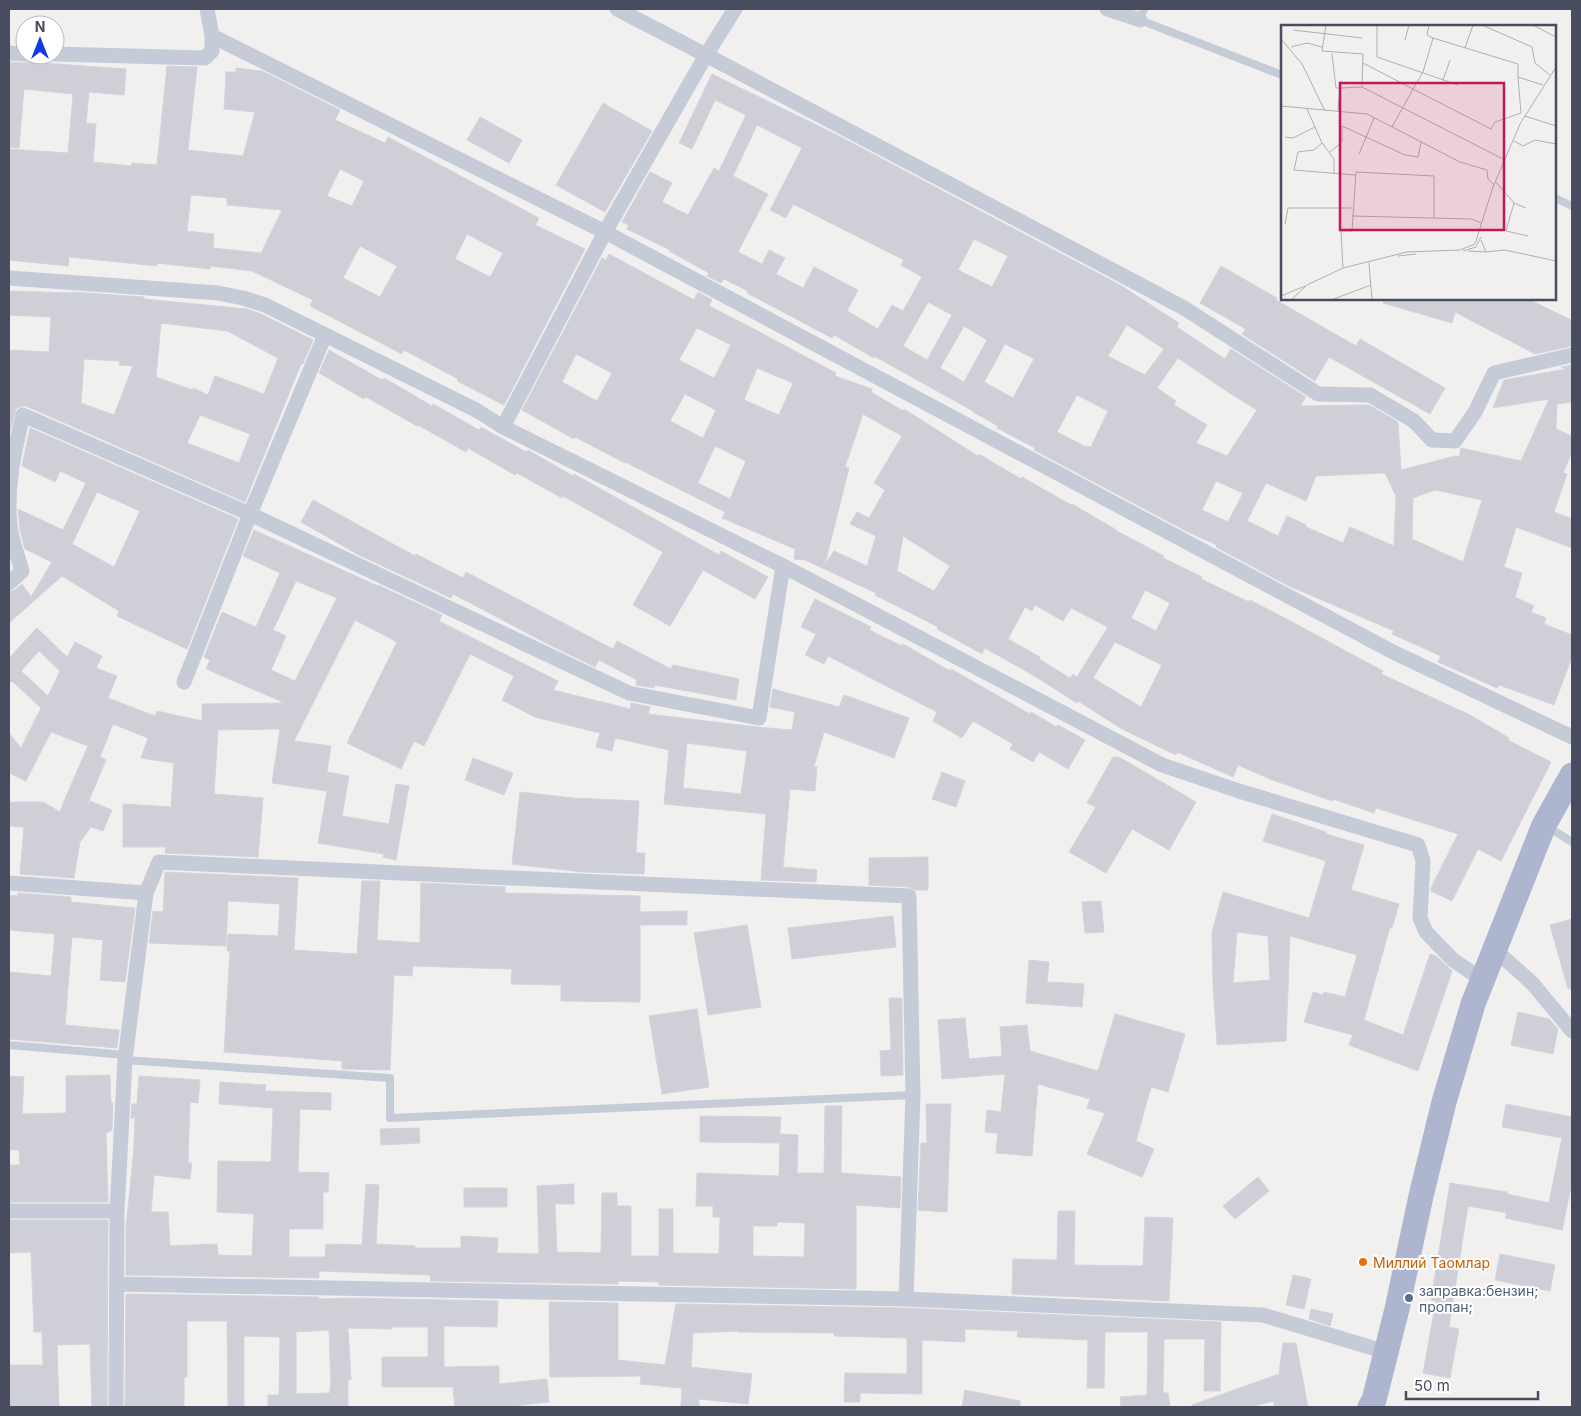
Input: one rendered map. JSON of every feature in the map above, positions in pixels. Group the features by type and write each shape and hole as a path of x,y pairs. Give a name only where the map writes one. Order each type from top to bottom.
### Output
{"main road":[{"path":"1373,1405 1444,1102 1473,1004 1544,825 1572,775"}],"street":[{"path":"65,54 205,58 212,51 212,36 207,9"},
{"path":"617,9 1184,308 1318,394 1370,395 1414,421 1432,440 1455,441 1475,412 1494,374 1572,355"},
{"path":"503,427 605,232 706,55 735,9"},
{"path":"1107,9 1142,14"},
{"path":"212,36 605,232 1393,652 1572,737"},
{"path":"9,278 218,293 265,305 476,410 503,427 783,566 1162,765 1239,791 1418,845 1423,862 1420,918 1426,932 1453,960 1483,980"},
{"path":"184,682 250,514 325,335"},
{"path":"9,583 22,571 10,528 9,488 13,457 23,415 250,514 629,692 758,718 783,566"},
{"path":"116,1407 117,1210 126,1058 146,893 159,862 909,896 913,1095 906,1300"},
{"path":"9,883 146,893"},
{"path":"1495,950 1532,983 1572,1031"},
{"path":"9,1210 117,1210"},
{"path":"117,1284 906,1300 1263,1315 1386,1352"}],"lane":[{"path":"1142,14 1281,75"},
{"path":"1556,198 1572,206"},
{"path":"1544,825 1572,842"},
{"path":"9,1045 126,1058 390,1078 390,1118 913,1095"}],"building":[{"path":"9,62 15,62 15,65 65,65 126,69 124,95 89,92 86,123 96,124 93,162 131,166 132,163 157,165 167,66 197,67 188,150 243,156 255,112 224,109 226,72 236,72 236,68 262,71 340,110 335,120 385,143 388,137 539,218 535,225 585,249 504,405 457,381 458,379 404,350 402,354 310,306 313,300 252,271 211,266 210,269 157,263 157,266 69,257 68,266 9,260 9,149 68,153 73,94 24,89 19,148 9,147","holes":["340,169 364,181 352,206 327,196","191,195 227,198 227,205 282,210 261,253 213,248 214,234 187,231","467,234 503,253 490,277 455,259","360,246 397,266 380,297 343,278"]},
{"path":"712,74 837,135 1120,285 1179,323 1177,327 1225,359 1231,349 1306,397 1300,406 1369,405 1398,422 1401,470 1455,456 1459,457 1461,448 1521,461 1549,399 1493,408 1504,380 1566,369 1561,367 1572,365 1572,402 1557,404 1556,429 1572,436 1572,452 1563,473 1567,474 1554,512 1572,519 1572,548 1516,527 1504,567 1522,573 1515,597 1534,606 1531,612 1546,618 1544,624 1572,635 1572,657 1554,705 1499,685 1497,688 1438,662 1441,656 1392,634 1394,631 1287,585 1216,547 1217,545 1186,531 1034,450 1035,448 997,428 998,426 973,411 874,356 874,358 834,335 832,338 724,279 721,283 707,276 709,273 670,250 627,229 629,225 622,222 650,172 672,183 662,202 688,215 714,168 719,171 746,115 715,100 692,149 679,143","holes":["757,125 802,148 770,210 786,218 793,204 904,260 901,265 922,277 903,311 892,305 878,329 847,311 858,290 814,267 803,288 776,274 785,258 769,250 762,264 738,252 768,194 733,176","974,239 1008,256 992,287 958,270","928,302 952,315 927,360 903,346","1127,325 1164,349 1145,375 1108,356","964,326 987,340 964,382 940,368","1005,344 1034,359 1013,398 984,382","1178,358 1257,410 1227,456 1196,443 1207,425 1174,405 1176,401 1157,388","1077,395 1108,411 1091,447 1086,447 1057,432","1385,473 1396,496 1394,546 1350,527 1343,543 1306,527 1306,525 1287,516 1278,536 1247,521 1266,483 1306,501 1316,476","1216,481 1243,493 1228,522 1202,510","1435,490 1482,500 1463,562 1412,539 1413,498"]},
{"path":"603,103 652,131 605,212 556,185"},
{"path":"480,117 522,140 509,163 467,140"},
{"path":"609,254 694,300 698,292 712,300 709,306 836,373 835,376 872,389 871,392 903,411 904,409 978,456 979,454 1021,479 1022,477 1072,504 1164,556 1163,558 1202,577 1201,579 1279,615 1383,671 1381,674 1470,715 1509,738 1508,740 1551,762 1501,861 1478,849 1452,901 1431,891 1431,888 1458,834 1376,808 1374,813 1333,799 1332,801 1270,779 1238,765 1233,777 1177,752 1176,755 1122,729 1078,701 1077,703 985,648 982,654 937,629 938,627 875,595 876,593 805,560 794,559 795,549 722,518 725,512 575,437 574,439 522,410 602,258 606,260","holes":["697,328 731,345 714,378 679,360","576,354 612,373 597,401 562,382","757,368 793,383 779,415 744,400","685,394 716,410 703,438 670,421","863,414 902,436 874,483 885,490 869,518 857,512 850,524 876,536 867,566 834,551 825,564 849,468 845,467","715,446 746,461 730,499 698,483","903,536 950,566 934,591 897,571","1145,590 1170,603 1156,631 1131,618","1035,605 1063,621 1071,608 1108,627 1077,677 1073,674 1070,678 1039,659 1040,657 1008,639 1025,607 1032,611","1115,642 1162,665 1141,707 1093,678"]},
{"path":"1221,266 1356,346 1360,339 1445,388 1430,414 1329,357 1315,381 1242,334 1246,329 1200,303"},
{"path":"9,291 72,292 144,297 144,299 247,309 313,340 303,364 301,364 245,502 26,406 16,409 9,435 9,350 49,352 51,317 9,315","holes":["161,323 227,331 278,358 264,394 215,376 208,395 193,388 192,390 156,377","84,359 120,361 119,365 133,366 114,415 81,403","200,415 250,434 239,463 187,443"]},
{"path":"1384,300 1530,300 1571,320 1571,346 1535,354 1455,312 1452,323 1383,303"},
{"path":"329,350 382,380 384,378 432,406 433,404 479,430 481,427 526,452 528,450 573,476 574,474 719,555 721,551 768,577 755,599 703,570 670,626 633,605 663,552 563,496 562,498 517,473 515,475 468,448 466,452 366,397 364,399 319,373"},
{"path":"30,428 238,519 187,649 117,616 119,611 62,576 9,623 9,592 22,584 31,597 52,562 25,549 20,530 18,509 63,530 86,483 60,471 55,482 22,466","holes":["97,492 140,511 114,567 72,544"]},
{"path":"313,500 415,556 416,554 463,578 466,572 613,649 617,641 671,669 673,665 739,679 736,700 655,685 654,688 636,685 637,680 599,660 595,667 453,594 451,598 359,555 301,522"},
{"path":"254,530 442,615 439,621 558,681 553,690 630,709 631,703 650,707 648,714 792,730 795,712 770,707 773,689 839,707 844,695 909,718 894,758 824,732 814,767 817,767 815,791 790,789 783,867 817,870 816,882 761,880 766,814 664,804 669,750 615,738 612,751 596,747 600,733 535,717 502,700 514,676 470,654 424,746 414,741 401,769 347,743 397,642 355,620 294,741 331,746 327,772 349,776 342,816 389,824 396,784 409,786 396,860 383,857 384,854 318,843 327,791 272,783 280,729 218,730 214,794 263,798 258,857 165,853 166,847 123,847 123,804 171,807 174,763 141,758 148,738 113,724 100,757 106,760 88,803 90,801 112,810 103,831 91,827 80,842 74,878 20,874 24,827 9,826 9,802 43,802 60,812 88,746 51,732 26,781 9,773 9,733 21,748 41,708 12,681 9,684 9,658 37,628 67,657 75,642 102,656 96,668 117,676 108,698 155,716 157,711 202,721 202,704 285,703 206,669 210,660 204,657 222,612 256,627 280,573 243,556","holes":["296,581 337,598 295,681 271,670 286,636 273,630","39,651 60,671 48,696 21,671","687,743 747,751 741,794 683,788"]},
{"path":"815,599 871,627 869,630 902,646 903,644 1030,714 1031,712 1085,740 1068,769 1039,752 1033,762 1010,749 1013,744 973,721 962,738 933,721 937,712 828,656 824,664 805,655 816,634 801,627"},
{"path":"1113,757 1119,757 1196,802 1169,850 1132,829 1106,873 1069,852 1096,807 1087,803"},
{"path":"473,758 513,773 504,795 465,780"},
{"path":"942,772 965,781 956,807 932,799"},
{"path":"520,792 573,798 639,801 636,853 645,853 644,874 583,872 512,864"},
{"path":"1272,814 1326,832 1326,834 1364,845 1351,890 1399,904 1392,928 1390,927 1364,1020 1403,1035 1430,954 1436,956 1452,971 1418,1071 1349,1045 1353,1035 1304,1022 1313,992 1323,995 1324,992 1345,997 1357,955 1290,936 1286,1041 1217,1045 1212,932 1223,892 1309,918 1326,861 1263,841","holes":["1237,932 1268,936 1270,980 1233,983"]},
{"path":"928,857 928,890 869,885 869,858"},
{"path":"165,872 298,878 294,950 357,954 362,881 380,881 377,940 420,943 421,883 505,887 505,893 640,896 640,912 687,911 687,925 640,925 640,1002 561,1001 561,985 511,984 512,969 413,966 412,976 394,975 390,1070 342,1069 342,1061 224,1052 230,951 227,951 228,934 278,936 280,904 228,901 226,946 149,943 153,911 163,912"},
{"path":"18,893 71,897 71,902 135,908 125,982 100,980 103,940 72,937 65,1025 119,1030 117,1048 9,1039 9,972 51,976 55,934 9,930 9,895 18,896"},
{"path":"1101,901 1104,932 1085,933 1082,902"},
{"path":"893,916 896,947 792,959 788,928"},
{"path":"1572,919 1572,988 1568,989 1550,925"},
{"path":"747,925 761,1007 708,1015 694,933"},
{"path":"1029,960 1049,962 1047,982 1084,984 1082,1007 1026,1003"},
{"path":"889,998 902,998 903,1075 881,1076 880,1051 891,1050"},
{"path":"697,1009 709,1087 662,1094 649,1016"},
{"path":"1518,1012 1549,1019 1558,1029 1553,1054 1511,1045"},
{"path":"1115,1014 1185,1034 1168,1092 1151,1087 1136,1141 1154,1149 1142,1177 1087,1154 1105,1113 1087,1108 1090,1099 1038,1084 1032,1156 996,1153 998,1133 985,1132 987,1110 1001,1112 1005,1074 942,1079 938,1020 965,1018 969,1059 1002,1056 1000,1027 1027,1025 1030,1051 1098,1071"},
{"path":"110,1075 111,1103 113,1103 112,1130 106,1133 108,1202 9,1202 9,1165 20,1165 19,1150 9,1150 9,1076 24,1077 22,1114 66,1113 66,1076"},
{"path":"139,1076 200,1080 198,1103 190,1102 188,1163 192,1163 190,1179 154,1175 151,1212 168,1212 170,1246 217,1244 218,1255 252,1256 254,1214 217,1212 218,1161 271,1162 273,1108 219,1104 220,1082 266,1085 265,1091 331,1093 331,1110 300,1109 298,1172 329,1173 328,1192 323,1192 323,1229 289,1229 289,1257 325,1257 326,1244 362,1245 366,1184 379,1185 376,1244 415,1246 414,1248 461,1248 461,1236 498,1238 497,1253 539,1254 537,1186 574,1184 574,1204 555,1204 557,1252 601,1253 602,1193 617,1193 617,1206 631,1206 631,1256 659,1256 659,1209 673,1209 673,1253 719,1254 720,1217 713,1217 713,1206 696,1206 697,1173 779,1176 780,1134 798,1135 797,1173 824,1173 825,1106 842,1106 841,1173 901,1177 900,1208 856,1205 856,1289 659,1285 659,1282 618,1281 618,1284 431,1281 430,1275 319,1271 319,1278 126,1275 126,1228 134,1148 135,1116 131,1119 132,1104 137,1104","holes":["777,1222 805,1223 804,1257 753,1256 753,1226 777,1226"]},
{"path":"926,1104 951,1104 947,1212 918,1210 921,1143 927,1143"},
{"path":"1506,1104 1572,1117 1572,1182 1562,1230 1505,1218 1507,1213 1468,1206 1449,1327 1459,1329 1450,1378 1423,1373 1436,1301 1431,1300 1450,1183 1507,1192 1507,1194 1549,1203 1562,1138 1502,1127"},
{"path":"700,1116 781,1117 779,1143 700,1142"},
{"path":"419,1128 420,1143 381,1145 380,1129"},
{"path":"1258,1177 1269,1191 1235,1219 1223,1206"},
{"path":"464,1188 507,1188 507,1207 464,1207"},
{"path":"1058,1211 1075,1211 1074,1265 1143,1266 1145,1217 1173,1218 1169,1301 1012,1294 1013,1259 1057,1260"},
{"path":"9,1220 108,1220 107,1407 92,1407 90,1344 57,1345 59,1407 9,1407 9,1365 43,1365 42,1332 34,1332 31,1252 9,1253"},
{"path":"1500,1254 1555,1265 1550,1291 1495,1280"},
{"path":"1293,1275 1311,1279 1304,1309 1286,1305"},
{"path":"126,1294 498,1301 497,1327 444,1326 444,1367 499,1366 499,1384 547,1379 549,1402 504,1407 455,1407 453,1387 382,1387 382,1357 428,1357 428,1327 392,1327 392,1329 348,1328 351,1380 348,1380 348,1407 268,1407 268,1395 279,1395 280,1337 244,1336 244,1407 228,1407 227,1321 187,1321 187,1377 184,1377 184,1407 125,1407","holes":["329,1330 330,1393 296,1394 296,1332"]},
{"path":"549,1302 618,1303 618,1360 665,1365 676,1304 906,1308 1221,1322 1220,1391 1204,1391 1205,1339 1164,1339 1163,1393 1168,1393 1170,1407 1121,1407 1120,1397 1147,1395 1148,1332 1105,1332 1104,1388 1087,1388 1088,1340 1017,1337 1018,1331 965,1329 965,1342 922,1340 922,1394 860,1393 860,1402 844,1402 845,1373 907,1374 907,1338 834,1336 834,1333 738,1331 693,1333 691,1367 752,1374 748,1404 699,1399 699,1407 681,1407 682,1388 640,1384 641,1376 550,1377"},
{"path":"1311,1309 1333,1314 1330,1326 1309,1319"},
{"path":"1283,1343 1296,1343 1308,1407 1274,1407 1274,1401 1250,1407 1192,1407 1192,1405 1279,1374"},
{"path":"965,1390 1020,1401 1020,1407 962,1407"}],"place":[{"name":"Миллий Таомлар","path":"1363,1262"},
{"name":"заправка:бензин; пропан;","path":"1409,1298"}]}
